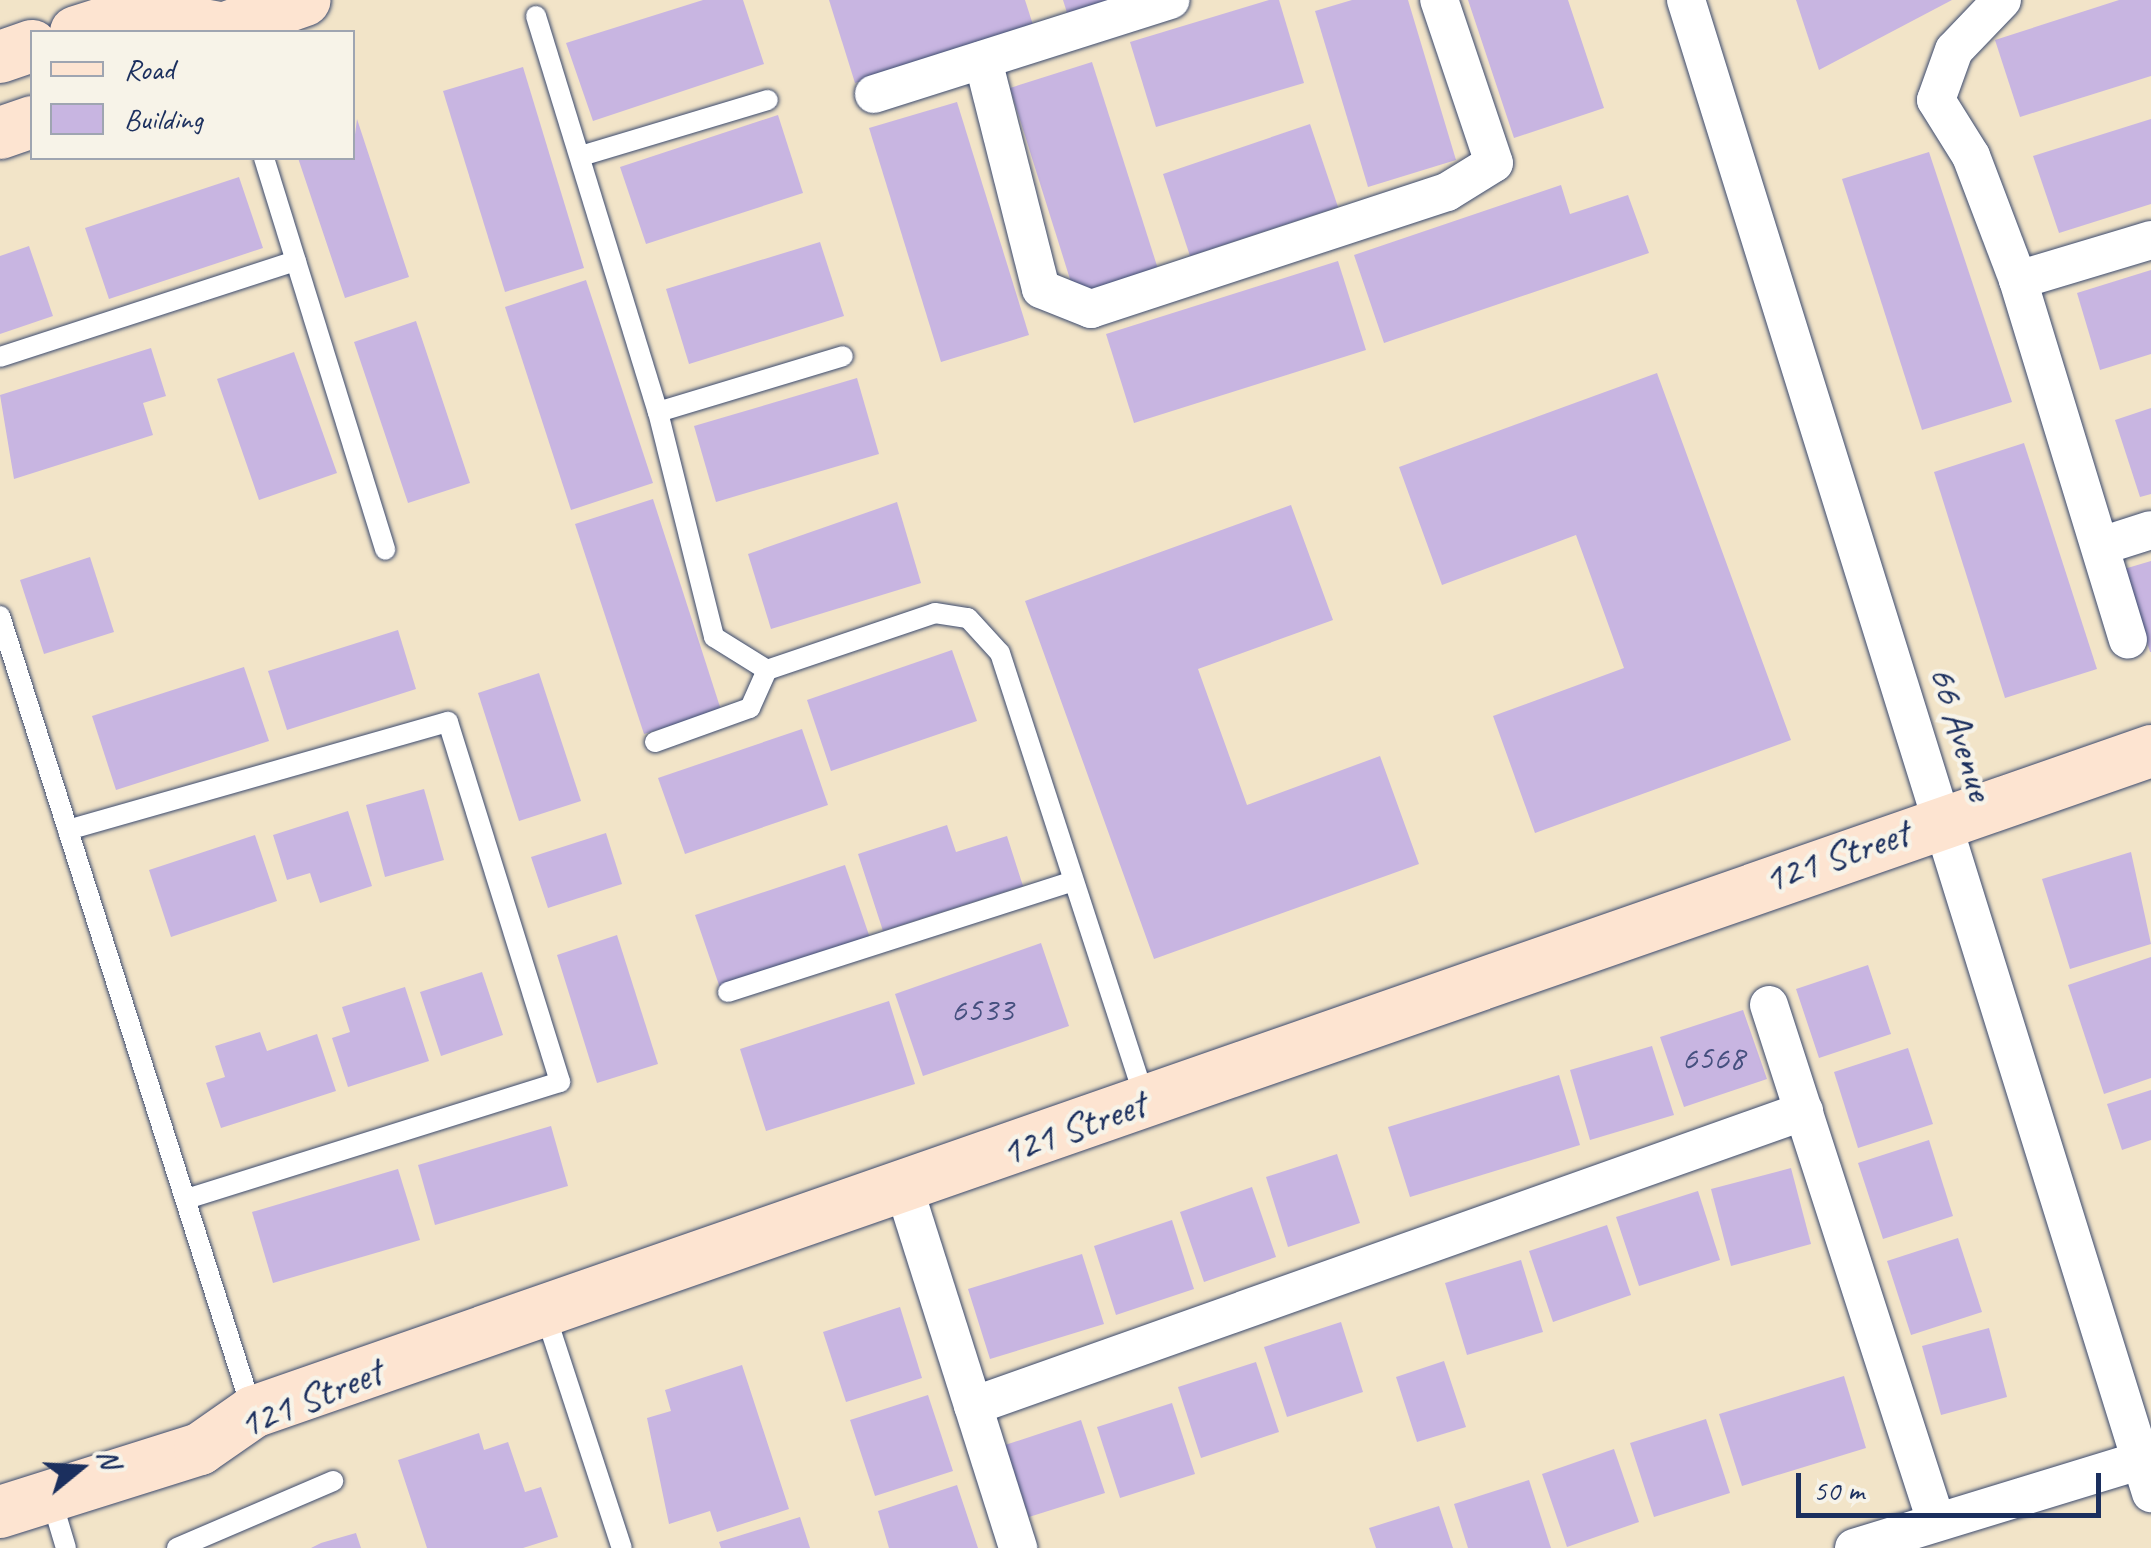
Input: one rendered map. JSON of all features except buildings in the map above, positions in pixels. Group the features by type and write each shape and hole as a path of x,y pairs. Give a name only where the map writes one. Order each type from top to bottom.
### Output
{"street":[{"path":"82,30 136,13 217,30 306,0"},
{"path":"874,94 1170,0"},
{"path":"983,60 1040,289 1091,309 1448,192 1494,162 1439,0"},
{"name":"66 Avenue","path":"1686,0 1941,820 2140,1420 2146,1476"},
{"path":"2002,0 1954,50 1936,100 1970,156 2018,280 2128,640"},
{"path":"0,56 30,47"},
{"path":"0,132 30,123"},
{"path":"2018,280 2151,240"},
{"path":"2101,546 2151,530"},
{"name":"121 Street","path":"0,1512 200,1449 253,1412 904,1188 1941,820 2151,751"},
{"path":"1770,1005 1936,1521"},
{"path":"973,1406 1804,1111"},
{"path":"904,1188 1018,1548"},
{"path":"1854,1548 1936,1521 2146,1476"}],"lane":[{"path":"536,16 658,412 714,637 767,670"},
{"path":"581,156 768,100"},
{"path":"265,160 385,550"},
{"path":"0,356 296,261"},
{"path":"658,412 843,356"},
{"path":"655,742 750,708 767,670 934,614 968,618 1000,653 1146,1102"},
{"path":"0,616 253,1412"},
{"path":"68,830 448,722 560,1082 188,1198"},
{"path":"728,992 1074,881"},
{"path":"545,1313 622,1548"},
{"path":"177,1548 243,1512 333,1481"},
{"path":"50,1496 66,1548"}]}
